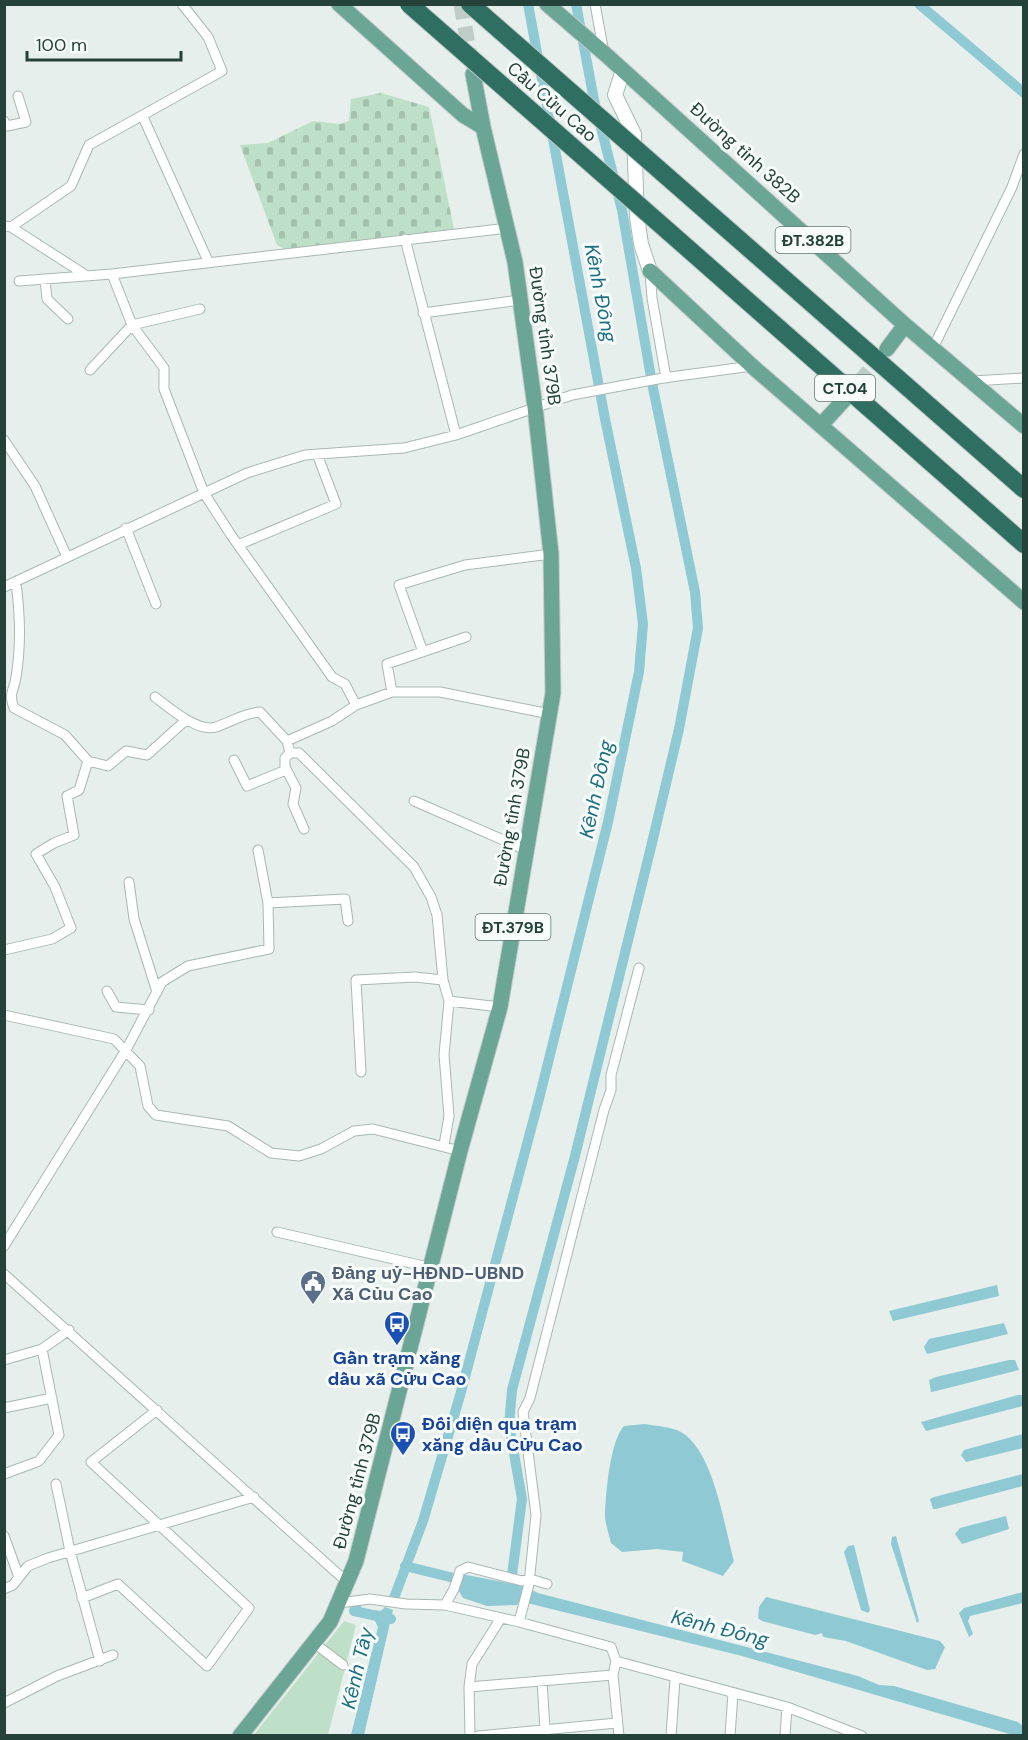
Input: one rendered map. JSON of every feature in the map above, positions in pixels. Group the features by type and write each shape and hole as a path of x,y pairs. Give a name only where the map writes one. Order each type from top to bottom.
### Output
{"highway":[{"name":"Cầu Cửu Cao","path":"409,4 1023,544"},
{"name":"Cầu Cửu Cao","path":"470,4 795,290"},
{"path":"795,290 852,327 1023,477"},
{"name":"CT.04","path":"795,290 1023,489"}],"main road":[{"path":"339,4 463,115 483,127"},
{"name":"Đường tỉnh 382B","path":"548,5 906,325 1023,426"},
{"path":"623,70 615,95 634,134 637,217 641,244 650,271 752,366 1023,602"},
{"name":"Đường tỉnh 379B","path":"240,1736 314,1643 339,1603 374,1501 460,1151 500,1007 553,693 551,554 535,407 508,228 483,127 473,74"},
{"path":"887,349 906,325"},
{"path":"821,425 844,400"}],"street":[{"path":"84,274 8,227 71,186 89,145 143,117 222,70 203,28 182,4"},
{"path":"596,4 600,50"},
{"path":"4,121 7,126 26,122 18,96"},
{"path":"143,117 208,261"},
{"path":"933,348 1012,187 1023,154"},
{"path":"19,281 84,274 112,274 208,261 508,228"},
{"path":"405,239 456,435"},
{"path":"650,271 665,378"},
{"path":"112,274 132,325 164,368 164,389 204,493 332,677 345,684 356,705"},
{"path":"45,279 47,299 68,319"},
{"path":"423,313 520,300"},
{"path":"90,370 132,325 200,309"},
{"path":"4,587 247,473 305,455 404,448 456,435 572,395 611,386 752,366"},
{"path":"973,381 1023,378"},
{"path":"4,440 35,486 67,557"},
{"path":"238,545 336,504 317,454"},
{"path":"126,528 156,604"},
{"path":"423,652 399,585 465,565 551,554"},
{"path":"16,583 19,610 16,679 7,695 14,708 65,735 88,761 108,766 126,752 147,755 186,720"},
{"path":"392,692 387,664 466,637"},
{"path":"287,741 332,721 356,705 392,692 440,692 550,714"},
{"path":"155,697 186,720 212,728 249,713 260,712 287,741 290,753"},
{"path":"304,829 293,804 296,788 286,770 285,758 290,753 299,753 414,867 434,904 442,980 449,1001 444,1055 449,1116 444,1145"},
{"path":"234,760 247,786 286,770"},
{"path":"4,950 52,939 71,927 55,887 36,854 54,843 74,836 67,796 79,790 88,761"},
{"path":"414,801 526,850"},
{"path":"4,1246 64,1155 149,1010 162,982 188,966 269,949 268,903 258,850"},
{"path":"129,882 134,918 157,992"},
{"path":"268,903 345,899 348,921"},
{"path":"519,1622 530,1581 536,1515 523,1412 530,1398 611,1090 611,1075 639,968"},
{"path":"361,1072 356,980 415,977 442,980"},
{"path":"107,991 116,1007 149,1010"},
{"path":"449,1001 500,1007"},
{"path":"4,1015 114,1039 140,1066 148,1106 156,1115 228,1126 271,1153 299,1156 321,1149 354,1131 373,1129 444,1145 460,1151"},
{"path":"276,1232 432,1268"},
{"path":"4,1274 347,1582"},
{"path":"4,1360 42,1348 69,1330"},
{"path":"4,1474 39,1461 59,1435 42,1348"},
{"path":"4,1408 52,1398"},
{"path":"82,1598 118,1584 207,1666 249,1608 91,1462 157,1410"},
{"path":"56,1484 70,1551 100,1661"},
{"path":"4,1588 13,1585 28,1566 70,1551 254,1497"},
{"path":"4,1536 19,1577"},
{"path":"445,1605 460,1571 468,1567 522,1581 547,1584"},
{"path":"339,1603 370,1599 406,1604 445,1605 611,1647 616,1661 613,1675 619,1736"},
{"path":"470,1736 469,1687 472,1664 501,1618"},
{"path":"314,1643 343,1665"},
{"path":"4,1703 57,1676 113,1655"},
{"path":"616,1661 675,1679 787,1707 862,1736"},
{"path":"469,1687 613,1675"},
{"path":"671,1736 675,1679"},
{"path":"542,1681 545,1729"},
{"path":"730,1736 733,1693"},
{"path":"785,1736 787,1707"},
{"path":"478,1736 617,1723"}],"green space":[{"path":"381,93 429,107 454,229 284,249 277,245 240,145 268,143 313,121 340,124 349,121 351,99"},
{"path":"344,1621 356,1625 328,1735 253,1736"}],"water":[{"path":"997,1285 999,1296 893,1321 889,1311"},
{"path":"1004,1323 1008,1334 927,1354 924,1347 929,1339"},
{"path":"1015,1360 1019,1370 931,1392 929,1380 936,1377"},
{"path":"1023,1395 1023,1406 926,1431 921,1422"},
{"path":"645,1424 681,1432 702,1455 716,1490 734,1561 723,1576 682,1561 683,1552 657,1549 622,1552 611,1543 605,1514 606,1493 615,1443 624,1426"},
{"path":"1023,1434 1023,1448 966,1462 961,1455 964,1450"},
{"path":"1023,1474 1023,1486 933,1509 930,1499 934,1497"},
{"path":"1006,1516 1009,1529 962,1544 955,1534 960,1528"},
{"path":"896,1536 919,1621 917,1623 891,1544 892,1537"},
{"path":"854,1545 870,1610 868,1613 861,1610 844,1552 848,1546"},
{"path":"461,1574 524,1586 538,1593 858,1676 879,1685 894,1686 1018,1722 1023,1726 1023,1735 1013,1735 742,1656 519,1601 517,1605 487,1606 463,1598 459,1591"},
{"path":"1023,1592 1023,1603 970,1616 968,1621 973,1634 969,1637 959,1613 964,1608"},
{"path":"766,1597 940,1641 945,1647 935,1669 927,1670 846,1641 823,1637 822,1633 815,1635 762,1621 758,1618 759,1607"},
{"path":"385,1607 393,1610 364,1735 351,1735 378,1627 373,1617 375,1610 381,1611"}],"waterway":[{"name":"Kênh Đông","path":"394,1598 423,1521 461,1392 539,1099 608,822 639,672 643,624 636,568 605,419 528,4"},
{"path":"512,1575 522,1499 509,1425 512,1390 575,1156 651,847 679,729 698,628 695,592 652,383 622,210 594,100 576,4"},
{"path":"919,4 1024,93"},
{"name":"Kênh Đông","path":"405,1566 466,1581"},
{"path":"356,1606 354,1611 391,1619"}],"tunnel":[{"path":"461,4 471,62"},
{"path":"844,400 885,352"}],"place":[{"name":"Đảng uỷ-HĐND-UBND Xã Củu Cao","path":"313,1306"},
{"name":"Gần trạm xăng dầu xã Cửu Cao","path":"397,1347"},
{"name":"Đối diện qua trạm xăng dầu Cửu Cao","path":"403,1457"}],"water label":[{"name":"Kênh Tây","path":"357,1668"}]}
